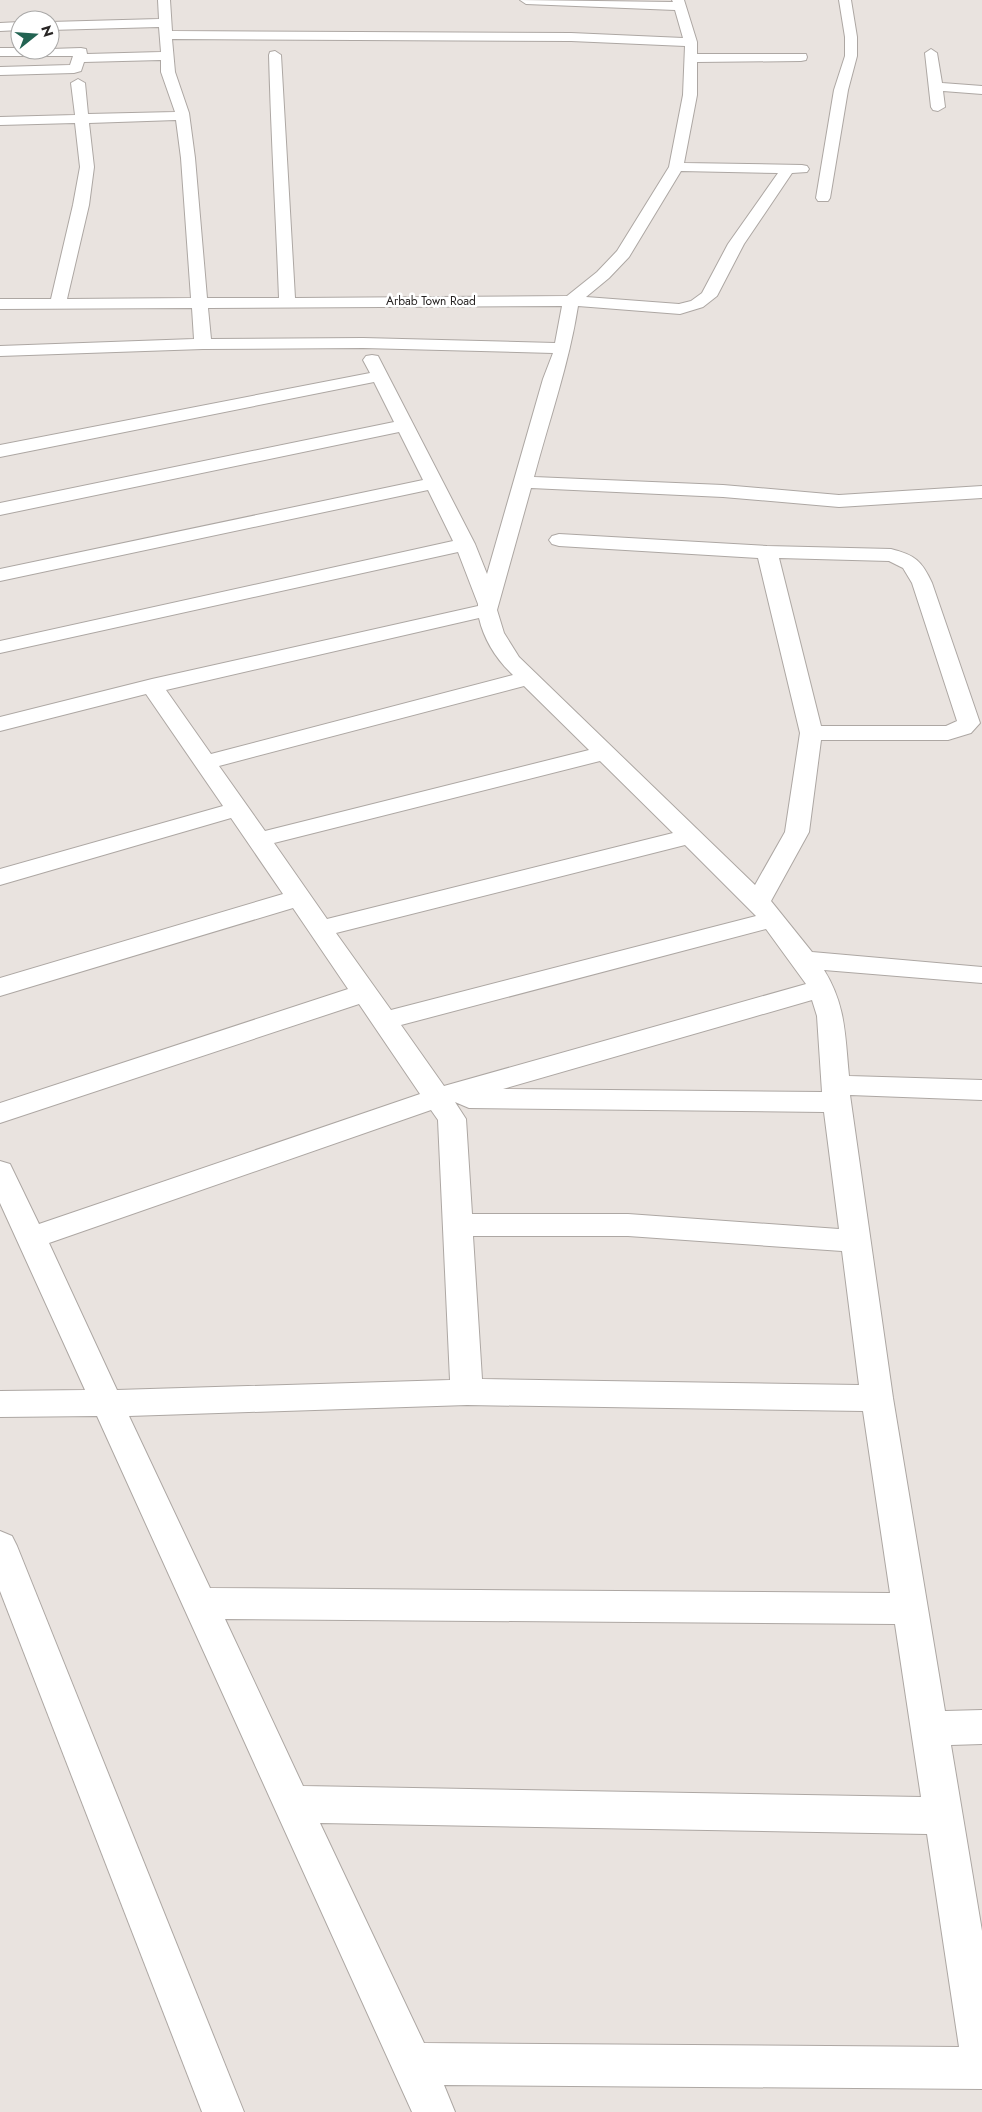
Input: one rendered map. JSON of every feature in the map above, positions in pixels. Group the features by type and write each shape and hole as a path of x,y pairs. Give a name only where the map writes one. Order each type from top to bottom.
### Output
{"street":[{"path":"164,0 168,72 182,116 188,158 203,344"},
{"path":"488,607 552,379 563,348 571,301 603,275 623,254 676,167 690,95 691,50 678,3 526,0"},
{"path":"823,198 841,90 851,56 851,37 845,0"},
{"path":"60,26 562,36 691,50 801,57"},
{"path":"0,52 81,52 74,69 0,71"},
{"path":"931,53 938,107"},
{"path":"275,55 287,301"},
{"path":"79,58 167,56"},
{"path":"58,304 87,168 78,83"},
{"path":"936,87 982,90"},
{"path":"0,121 182,116"},
{"path":"676,167 827,171"},
{"name":"Arbab Town Road","path":"0,304 571,301 674,309 697,304 710,296 736,244 788,169"},
{"path":"0,351 203,344 363,343 563,348"},
{"path":"363,343 465,544 488,607 493,633 511,661 764,911 804,960 822,988 830,1016 836,1094 877,1398 982,2058"},
{"path":"0,451 379,376"},
{"path":"0,509 404,425"},
{"path":"524,482 722,491 839,501 982,492"},
{"path":"0,575 434,483"},
{"path":"560,540 767,552 891,555 908,560 915,567 922,583 969,723 963,728 948,732 811,733"},
{"path":"0,647 465,544"},
{"path":"764,911 797,832 811,733 767,552"},
{"path":"0,724 152,686 488,607"},
{"path":"205,763 529,678"},
{"path":"152,686 452,1119 467,1392"},
{"path":"258,840 605,753"},
{"path":"0,877 237,809"},
{"path":"320,929 690,836"},
{"path":"0,987 298,898"},
{"path":"384,1021 764,911"},
{"path":"804,960 982,975"},
{"path":"31,1238 437,1098 822,988"},
{"path":"0,1113 364,993"},
{"path":"437,1098 836,1094 982,1090"},
{"path":"0,1171 434,2112"},
{"path":"458,1225 628,1225 856,1242"},
{"path":"0,1404 107,1403 467,1392 877,1398"},
{"path":"0,1546 223,2112"},
{"path":"198,1603 911,1610"},
{"path":"930,1728 982,1727"},
{"path":"292,1804 944,1816"},
{"path":"412,2064 982,2068"}]}
